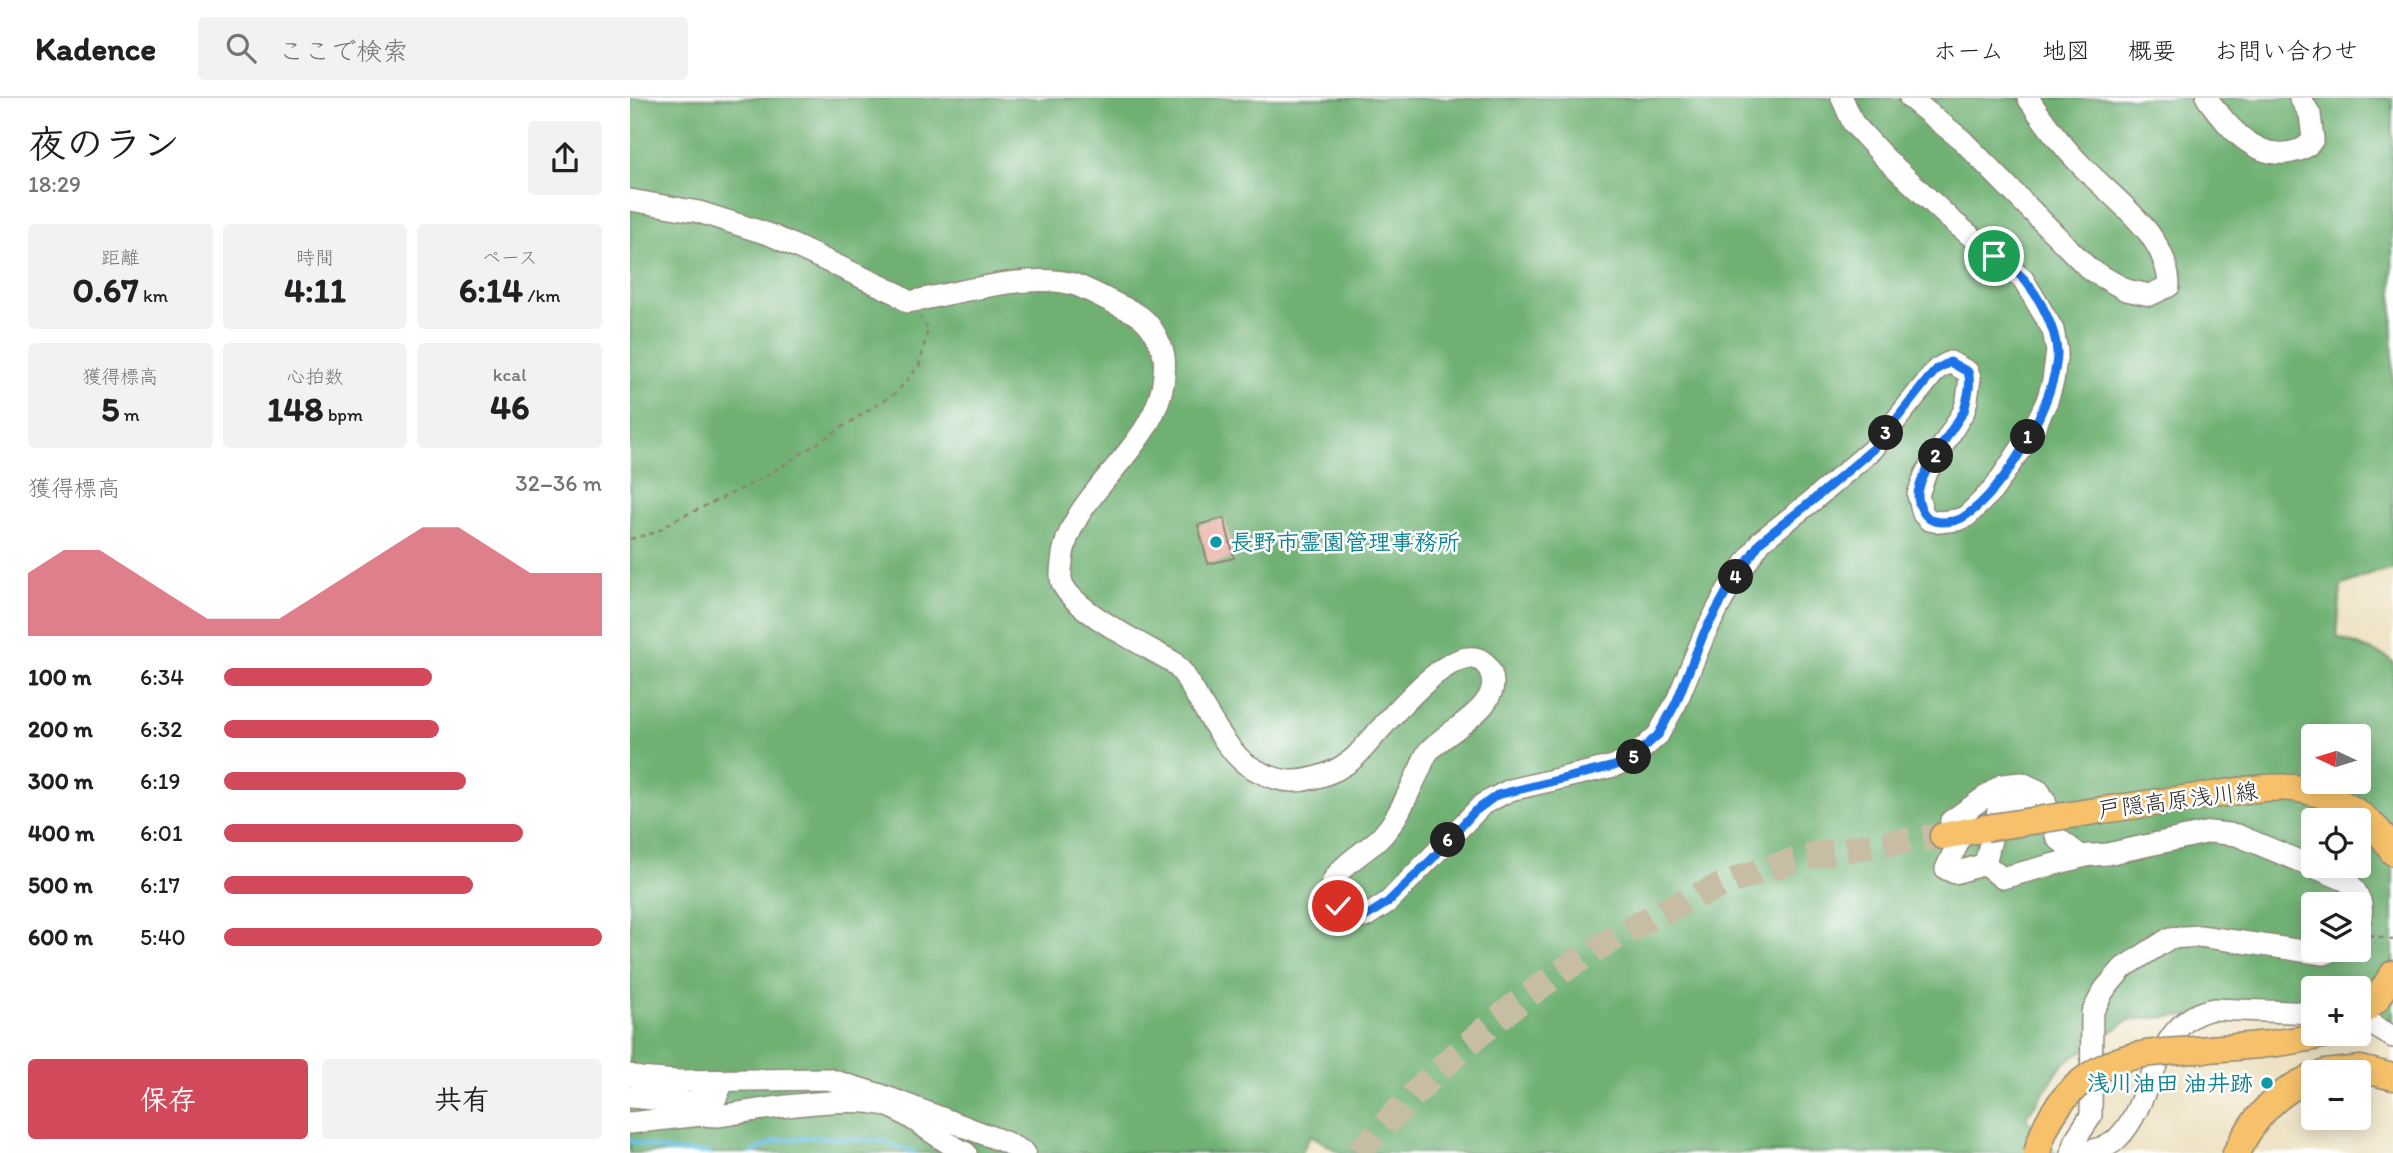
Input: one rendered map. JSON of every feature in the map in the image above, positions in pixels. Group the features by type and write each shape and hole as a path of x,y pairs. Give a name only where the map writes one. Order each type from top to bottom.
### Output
{"main road":[{"name":"戸隠高原浅川線","path":"1948,835 2102,810 2259,789 2294,788 2320,794 2340,803 2373,827 2393,852"},
{"path":"2371,1005 2393,974"},
{"path":"2037,1153 2044,1128 2073,1087 2117,1062 2143,1055 2301,1040"},
{"path":"2371,1072 2393,1077"},
{"path":"2236,1153 2261,1112 2301,1083"}],"street":[{"path":"630,200 699,212 771,235 896,293 908,302 1026,280 1049,281 1075,285 1135,313 1152,326 1165,358 1163,391 1126,457 1097,490 1072,526 1063,550 1060,581 1069,596 1096,617 1173,662 1183,673 1231,749 1244,763 1277,781 1309,780 1337,769 1355,758 1418,690 1440,669 1457,659 1480,660 1487,665 1492,675 1491,696 1479,710 1428,752 1390,827 1342,869 1331,883 1330,897 1348,916 1365,917 1388,902 1483,804 1510,790 1614,766 1630,760 1646,747 1658,735 1676,703 1704,633 1727,591 1761,541 1873,449 1937,369 1950,362 1962,367 1970,378 1964,411 1925,475 1918,495 1923,514 1929,520 1939,522 1967,516 1993,490 2032,432 2047,401 2057,351 2053,330 2037,300 2023,279 1950,219 1884,158 1853,123 1842,98"},
{"path":"1910,98 1962,140 2089,269 2126,290 2150,295 2169,286 2169,272 2161,250 2132,215 2081,165 2028,98"},
{"path":"2207,98 2241,137 2250,144 2274,154 2289,154 2304,149 2313,139 2310,114 2300,98"},
{"path":"1985,864 1955,873 1947,869 1958,844 1948,835 1951,821 2003,785 2022,783 2039,791 2045,800 2057,838 2081,856 2107,854 2210,832 2237,835 2347,881 2358,892"},
{"path":"1985,864 1998,811 2039,791"},
{"path":"1985,864 2001,878 2089,855"},
{"path":"2072,1153 2077,1137 2091,1116 2092,1013 2105,990 2123,968 2170,938 2200,936 2301,951"},
{"path":"2081,1153 2111,1144 2124,1129 2180,1024 2189,1017 2214,1009 2301,1012"},
{"path":"2371,1023 2393,1037"},
{"path":"630,1075 677,1081 700,1079 723,1082 828,1079 881,1095 1004,1142 1025,1153"},
{"path":"630,1097 688,1102 715,1100 723,1082"},
{"path":"630,1123 701,1115 718,1116 827,1102 873,1102 894,1108 966,1153"}],"path":[{"path":"630,539 657,532 675,520 760,480 897,392 919,366 928,329 908,302"},
{"path":"2371,935 2393,940"}],"green space":[{"path":"630,98 2392,98 2393,570 2372,573 2341,586 2337,637 2385,656 2393,662 2393,1022 2371,1015 2371,976 2301,976 2301,1006 2129,1020 2063,1064 2026,1118 2056,1153 1340,1153 1311,1135 1301,1153 630,1153"}],"building":[{"name":"長野市霊園管理事務所","path":"1224,518 1234,558 1208,564 1198,525"}],"waterway":[{"path":"751,1153 777,1140 814,1137 884,1141 915,1153"},
{"path":"630,1141 669,1151 710,1153"}],"tunnel":[{"path":"1358,1153 1407,1101 1495,1021 1572,965 1654,917 1696,896 1786,863 1844,850 1943,836"}],"place":[{"name":"長野市霊園管理事務所","path":"1216,542"},
{"name":"浅川油田 油井跡","path":"2267,1083"}],"route":[{"path":"1338,906 1348,916 1365,917 1388,902 1432,859 1474,812 1497,795 1614,766 1630,760 1646,747 1658,735 1676,703 1704,633 1727,591 1761,541 1873,449 1928,379 1937,369 1950,362 1968,372 1970,378 1967,400 1964,411 1925,475 1918,495 1923,514 1929,520 1939,522 1967,516 1993,490 2032,432 2047,401 2057,351 2053,330 2037,300 2023,279 1994,256"}]}
